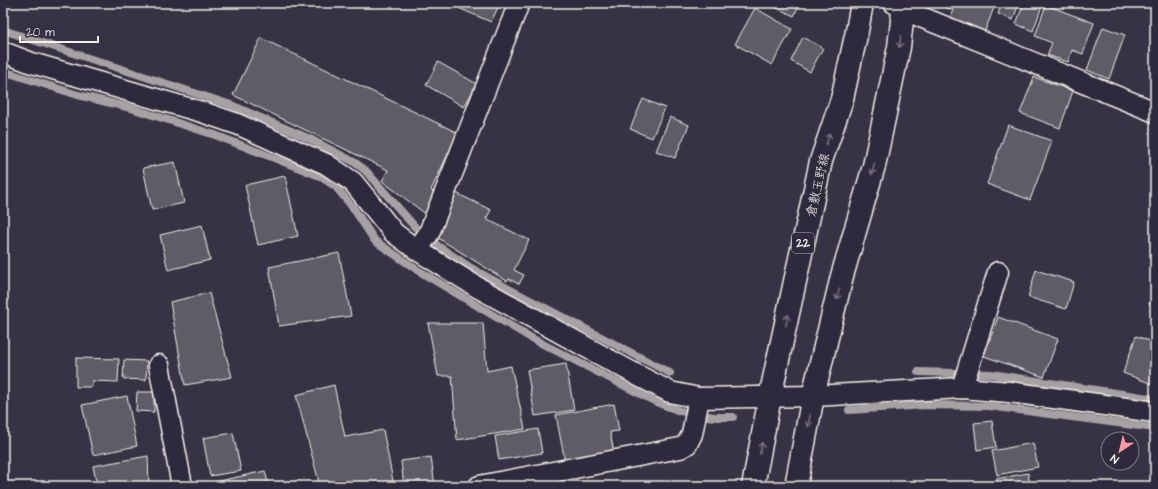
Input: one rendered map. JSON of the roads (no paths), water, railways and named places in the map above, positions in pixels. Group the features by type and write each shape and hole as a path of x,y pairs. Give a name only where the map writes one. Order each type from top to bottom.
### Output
{"main road":[{"name":"倉敷玉野線","path":"753,486 770,397 821,161 842,98 862,3"},
{"path":"796,486 813,396 842,276 874,166 899,48 901,5"}],"street":[{"path":"423,241 519,3"},
{"path":"901,5 922,17 1155,112"},
{"path":"3,52 32,64 205,113 236,124 326,164 353,182 394,233 423,241 477,287 670,392 697,410 770,397 813,396 966,377 1009,392 1155,412"},
{"path":"966,377 998,272"},
{"path":"159,365 182,486"},
{"path":"479,486 680,448 687,444 692,434 697,410"}],"waterway":[{"path":"3,30 231,105 310,139 354,162 365,170 415,227 438,246 471,268 670,373"},
{"path":"3,71 78,95 131,108 215,135 320,176 336,187 354,209 375,241 419,271 533,339 656,402 680,411 714,417 733,417"},
{"path":"918,372 991,374 1155,399"},
{"path":"849,410 926,405 989,406 1155,428"}]}
